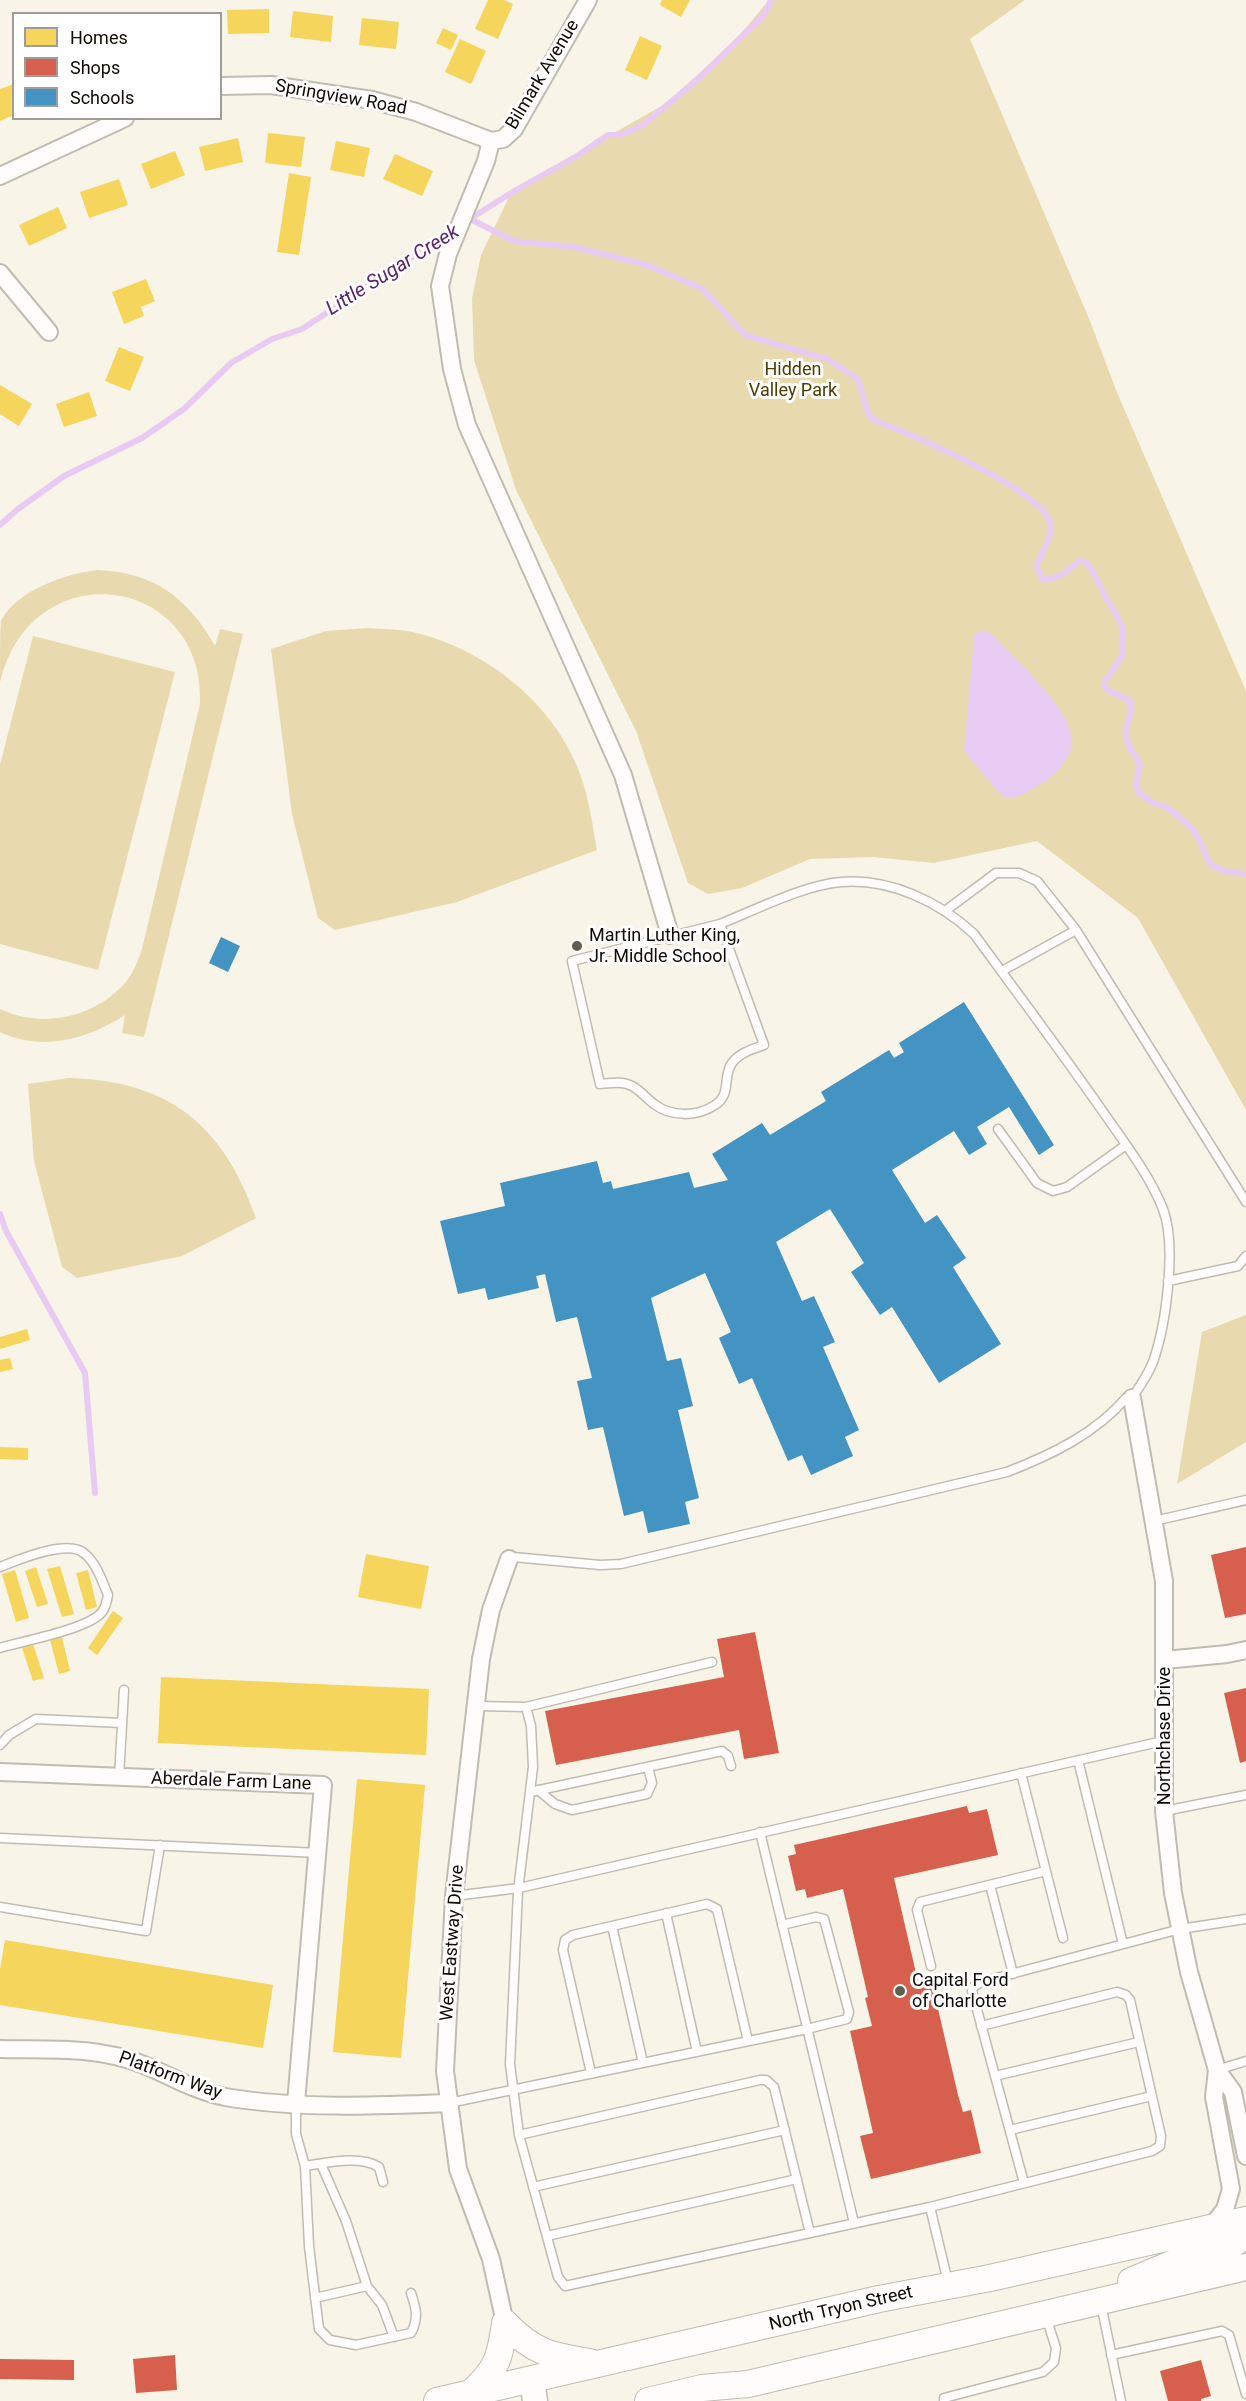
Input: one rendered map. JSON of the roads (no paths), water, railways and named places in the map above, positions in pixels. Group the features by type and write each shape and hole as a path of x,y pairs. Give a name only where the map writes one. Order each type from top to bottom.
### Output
{"main road":[{"name":"North Tryon Street","path":"437,2401 471,2394 534,2390 600,2364 879,2299 949,2286 1246,2220"},
{"path":"1070,2308 1188,2257 1233,2244 1246,2234"},
{"path":"648,2401 702,2388 748,2384 1246,2267"},
{"path":"505,2324 523,2341 536,2349 570,2359 600,2364"},
{"path":"471,2394 490,2376 496,2364 505,2324"},
{"path":"718,2401 748,2384"}],"street":[{"name":"Bilmark Avenue","path":"491,141 503,139 514,129 588,0"},
{"name":"Springview Road","path":"222,86 271,85 372,100 416,112 491,141"},
{"path":"0,176 121,120"},
{"path":"491,141 483,170 448,254 440,286 452,369 467,425 623,775 670,935"},
{"path":"0,273 49,332"},
{"name":"Northchase Drive","path":"1132,1398 1164,1581 1164,1810 1173,1893 1189,1972 1217,2070 1233,2092 1246,2156"},
{"name":"West Eastway Drive","path":"505,2324 491,2259 458,2169 448,2103 446,2071 454,1896 481,1659 491,1610 509,1559"},
{"path":"1165,1660 1246,1650"},
{"name":"Aberdale Farm Lane","path":"0,1772 323,1785 296,2103"},
{"name":"Platform Way","path":"0,2049 95,2050 144,2064 189,2087 224,2097 296,2103 389,2105 448,2103"},
{"name":"Northchase Drive","path":"1212,2226 1225,2209 1231,2189 1214,2097 1217,2070"}],"lane":[{"path":"945,910 996,873 1019,873 1037,881 1076,930 1246,1202"},
{"path":"509,1559 512,1557 621,1564 1007,1472 1043,1458 1102,1423 1126,1398 1132,1398 1153,1361 1160,1334 1168,1281 1170,1243 1163,1209 1125,1145 1002,971 974,934 956,916 945,910 896,888 867,882 841,882 816,887 720,924 572,961 600,1084 619,1083 633,1086 654,1105 667,1112 683,1115 713,1107 722,1100 728,1089 731,1064 741,1054 764,1045 720,924"},
{"path":"1002,971 1076,930"},
{"path":"998,1129 1037,1183 1053,1191 1067,1187 1125,1145"},
{"path":"1168,1281 1238,1266 1246,1256"},
{"path":"1154,1521 1246,1500"},
{"path":"0,1567 29,1556 61,1549 74,1549 84,1552 93,1563 108,1595 102,1612 93,1620 80,1626 0,1648"},
{"path":"476,1706 526,1707 712,1662"},
{"path":"119,1777 124,1690"},
{"path":"526,1707 533,1747 534,1791 519,1888 510,2064 519,2135 558,2277 562,2283 568,2286 930,2207 1155,2150 1161,2143 1129,1997 1120,1992 981,2026"},
{"path":"0,1746 9,1735 36,1719 122,1723"},
{"path":"454,1896 519,1888 1163,1741"},
{"path":"534,1791 722,1751 728,1756 731,1766"},
{"path":"1078,1760 1123,1944"},
{"path":"534,1791 563,1808 580,1810 647,1794 652,1782 648,1767"},
{"path":"1021,1773 1063,1938"},
{"path":"1164,1810 1246,1795"},
{"path":"760,1832 854,2223"},
{"path":"0,1838 319,1852"},
{"path":"0,1906 146,1930 160,1845"},
{"path":"931,1966 917,1911 918,1904 1046,1871"},
{"path":"990,1885 1012,1974"},
{"path":"591,2073 563,1944 566,1938 707,1904 716,1907 748,2041"},
{"path":"666,1913 697,2052"},
{"path":"448,2103 845,2020 849,2012 824,1919 816,1917 782,1925"},
{"path":"1024,2183 981,2026 973,1987 1012,1974 1180,1929 1246,1919"},
{"path":"612,1926 643,2063"},
{"path":"995,2076 1139,2042"},
{"path":"1217,2070 1246,2061"},
{"path":"519,2135 763,2080 769,2082 774,2087 810,2233"},
{"path":"1010,2130 1152,2096"},
{"path":"296,2103 296,2134 305,2166 309,2246 319,2329 330,2340 356,2345 411,2333 416,2323 417,2312 411,2293"},
{"path":"533,2187 785,2130"},
{"path":"305,2166 351,2161 372,2163 379,2167 383,2182"},
{"path":"321,2164 346,2221 367,2286 382,2305 394,2337"},
{"path":"547,2236 797,2179"},
{"path":"930,2207 949,2286"},
{"path":"315,2298 367,2286"},
{"path":"1100,2301 1121,2401"},
{"path":"944,2401 944,2398 1043,2372 1054,2362 1056,2348 1045,2314"},
{"path":"1111,2355 1222,2331 1229,2336 1246,2394"}],"waterway":[{"name":"Little Sugar Creek","path":"468,220 577,156 608,135 620,135 643,125 696,81 764,15 771,0"},
{"path":"470,219 514,241 574,247 647,265 703,289 745,335 827,359 858,379 868,414 874,420 942,449 1000,479 1042,510 1050,523 1050,533 1036,566 1043,580 1060,576 1079,561 1086,562 1121,623 1123,655 1104,682 1106,689 1130,701 1131,713 1126,738 1140,763 1136,785 1139,793 1153,803 1166,807 1182,819 1197,835 1210,864 1224,871 1246,874"},
{"name":"Little Sugar Creek","path":"0,525 64,476 142,438 184,409 231,363 272,339 302,329 452,231"},
{"path":"0,1214 6,1231 85,1373 95,1493"}],"place":[{"name":"Martin Luther King, Jr. Middle School","path":"577,946"},
{"name":"Capital Ford of Charlotte","path":"900,1991"}],"park label":[{"name":"Hidden Valley Park","path":"793,380"}]}
